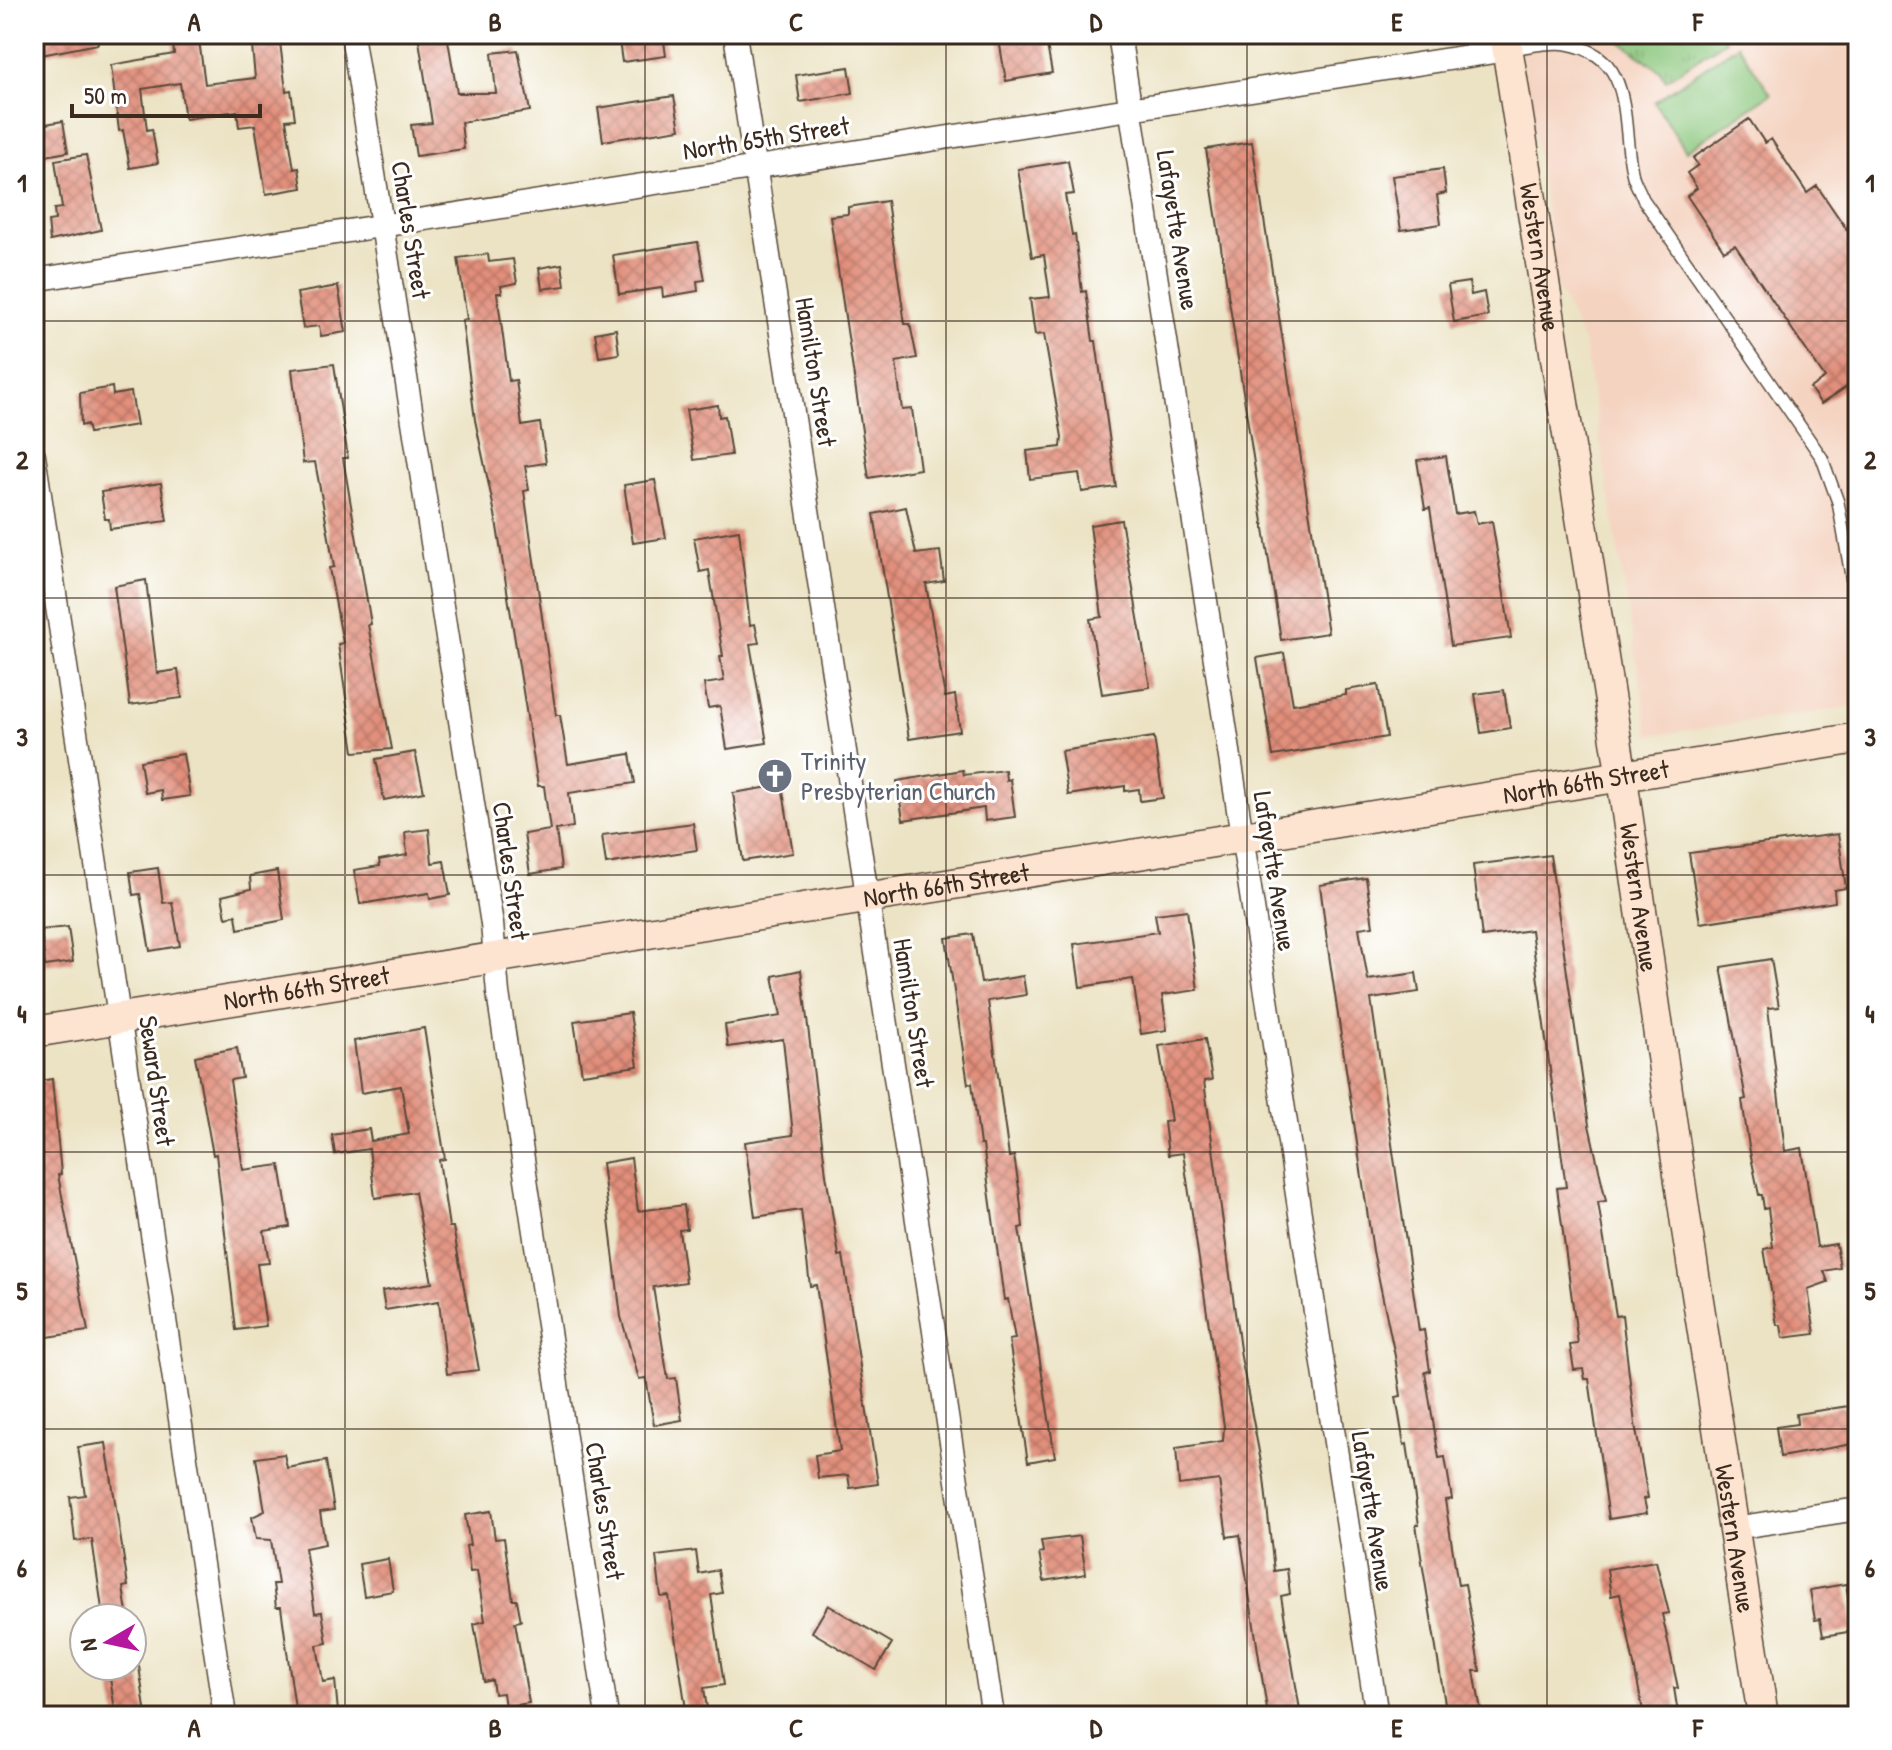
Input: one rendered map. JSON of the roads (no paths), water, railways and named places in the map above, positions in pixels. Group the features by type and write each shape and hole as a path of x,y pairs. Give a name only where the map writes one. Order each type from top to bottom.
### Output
{"street":[{"name":"Charles Street","path":"352,34 495,957 607,1716"},
{"name":"Hamilton Street","path":"735,34 993,1716"},
{"name":"Lafayette Avenue","path":"1119,34 1377,1716"},
{"name":"North 65th Street","path":"34,280 756,169 1131,108 1506,42"},
{"name":"Western Avenue","path":"1506,42 1622,778 1763,1716"},
{"name":"Seward Street","path":"34,455 225,1716"},
{"name":"North 66th Street","path":"34,1032 1242,840 1858,738"},
{"path":"1734,1528 1858,1509"}],"lane":[{"path":"1506,42 1564,43 1591,51 1611,71 1622,93 1633,176 1643,199 1822,458 1838,502 1858,615"}],"place":[{"name":"Trinity Presbyterian Church","path":"775,776"}]}
